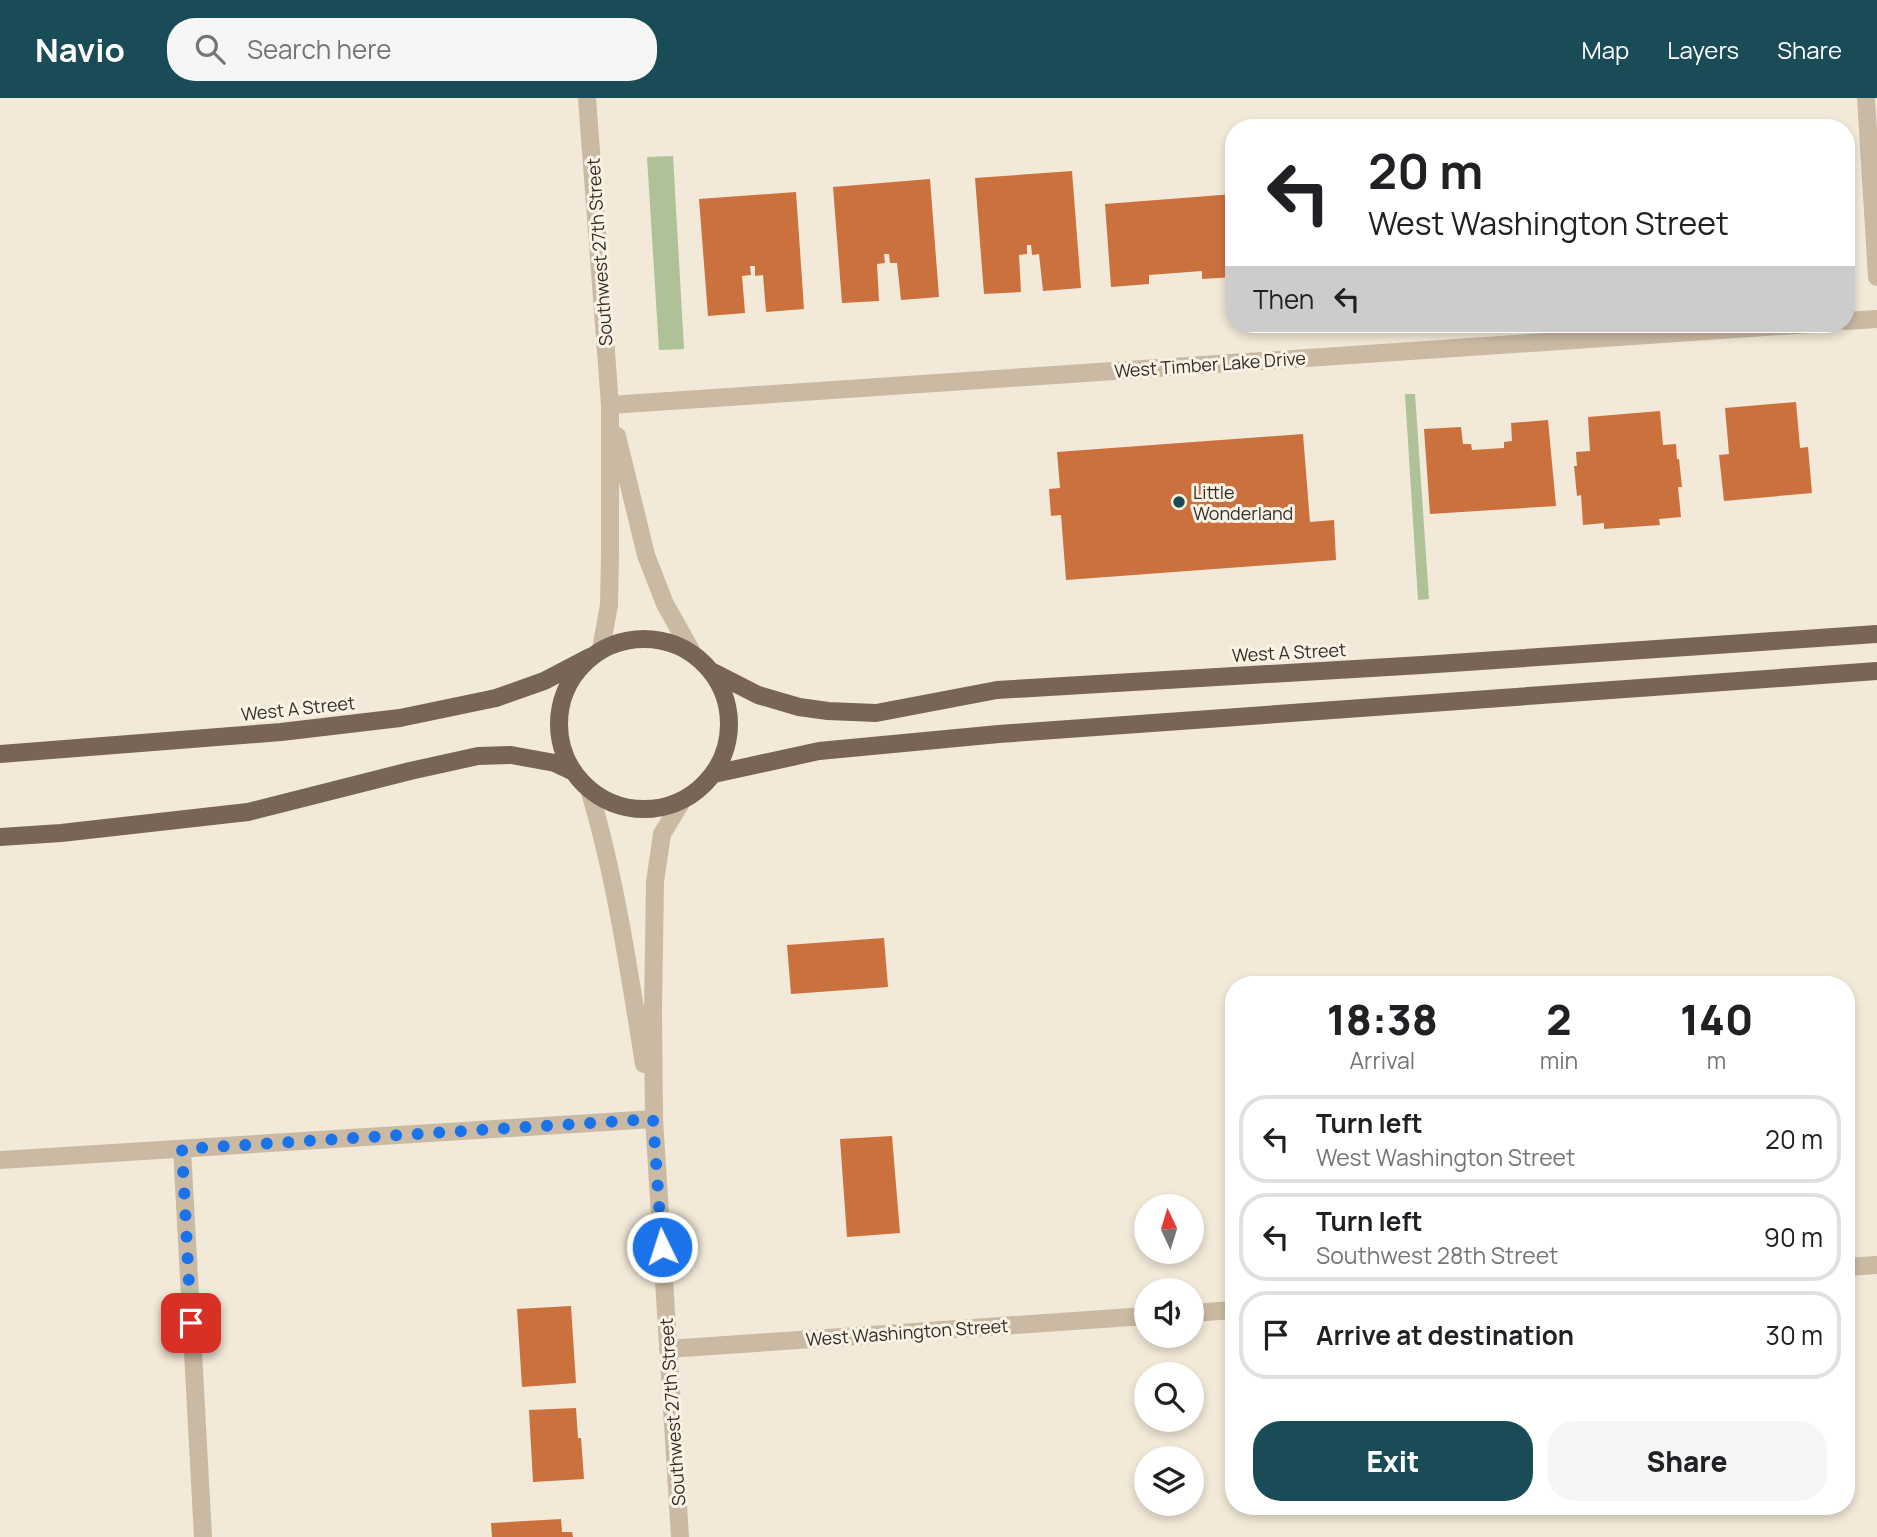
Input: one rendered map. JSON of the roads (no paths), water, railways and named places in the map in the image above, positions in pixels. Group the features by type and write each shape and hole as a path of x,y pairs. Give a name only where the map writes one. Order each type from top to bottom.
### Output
{"main road":[{"name":"West A Street","path":"713,672 758,695 799,706 828,711 876,713 997,690 1423,665 1877,634"},
{"path":"638,638 666,641 692,652 713,672 726,696 730,723 726,750 714,774 699,790 682,801 659,808 634,809 610,802 589,789 572,771 562,748 558,723 562,698 573,676 596,653 620,640 638,638"},
{"name":"West A Street","path":"0,754 281,732 400,718 496,698 544,681 596,653"},
{"path":"714,774 819,751 999,734 1877,671"},
{"path":"0,837 61,833 248,812 478,756 511,755 555,763 572,771"}],"street":[{"name":"Southwest 27th Street","path":"587,98 610,405 609,605 596,653"},
{"path":"1866,98 1877,277"},
{"path":"1855,320 1877,319"},
{"name":"West Timber Lake Drive","path":"610,405 1678,333"},
{"name":"Southwest 27th Street","path":"610,405 646,555 665,604 692,652"},
{"name":"Southwest 27th Street","path":"589,789 614,887 653,1119"},
{"name":"Southwest 27th Street","path":"680,1537 653,1119 653,1011 656,882 662,834 682,801"},
{"path":"0,1160 653,1119"},
{"path":"182,1149 203,1537"},
{"path":"1855,1266 1877,1265"},
{"path":"1204,1311 1225,1310"},
{"name":"West Washington Street","path":"668,1349 1134,1317"}],"place":[{"name":"Little Wonderland","path":"1179,502"}]}
